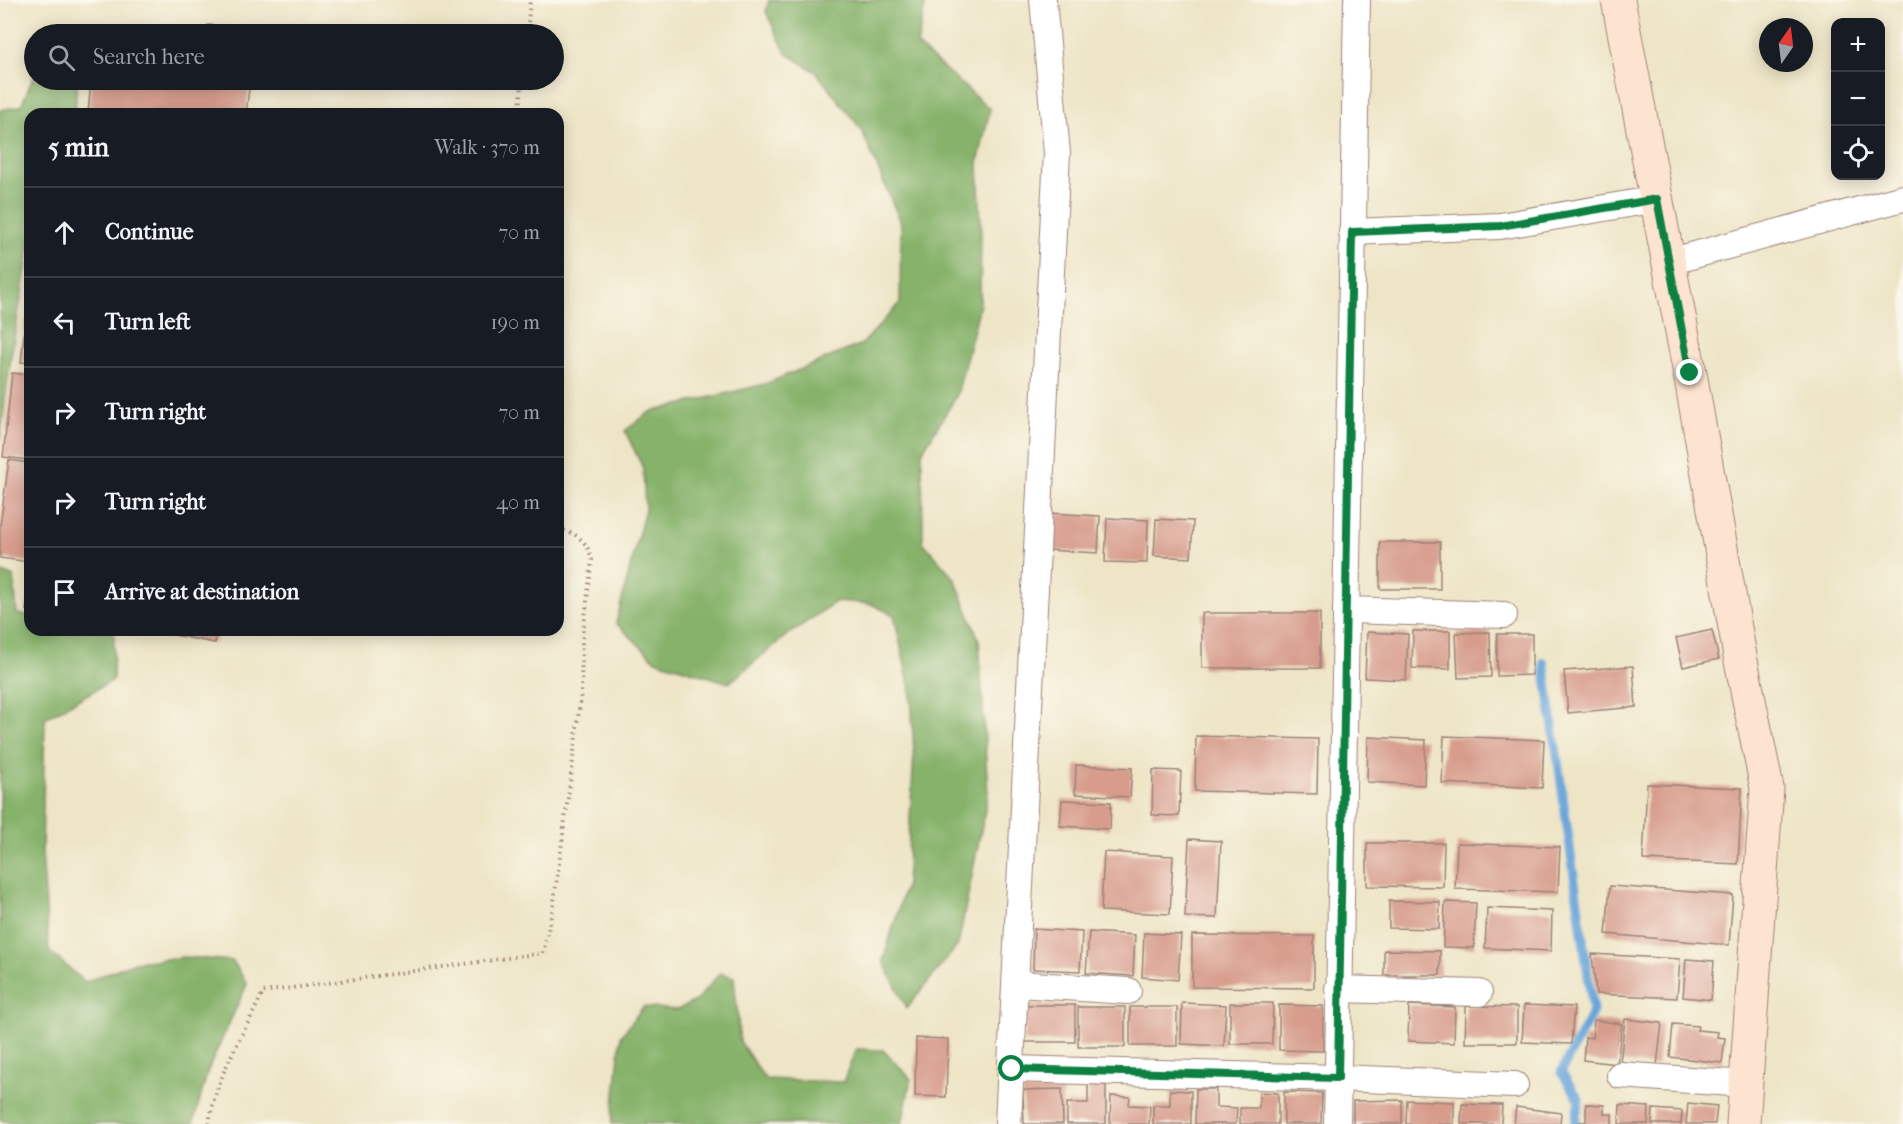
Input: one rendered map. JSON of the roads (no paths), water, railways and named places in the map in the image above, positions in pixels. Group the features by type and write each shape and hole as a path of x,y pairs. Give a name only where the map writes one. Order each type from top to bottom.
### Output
{"street":[{"path":"1008,1124 1017,984 1057,153 1043,0"},
{"path":"1337,1124 1358,0"},
{"path":"1618,0 1669,262 1740,656 1767,788 1743,1124"},
{"path":"1669,262 1903,198"},
{"path":"1352,232 1500,226 1657,199"},
{"path":"1346,610 1504,615"},
{"path":"1017,984 1128,991"},
{"path":"1338,989 1479,993"},
{"path":"1012,1069 1515,1085"},
{"path":"1620,1075 1746,1084"}],"waterway":[{"path":"1544,662 1593,1011 1561,1072 1579,1099 1575,1124"}]}
